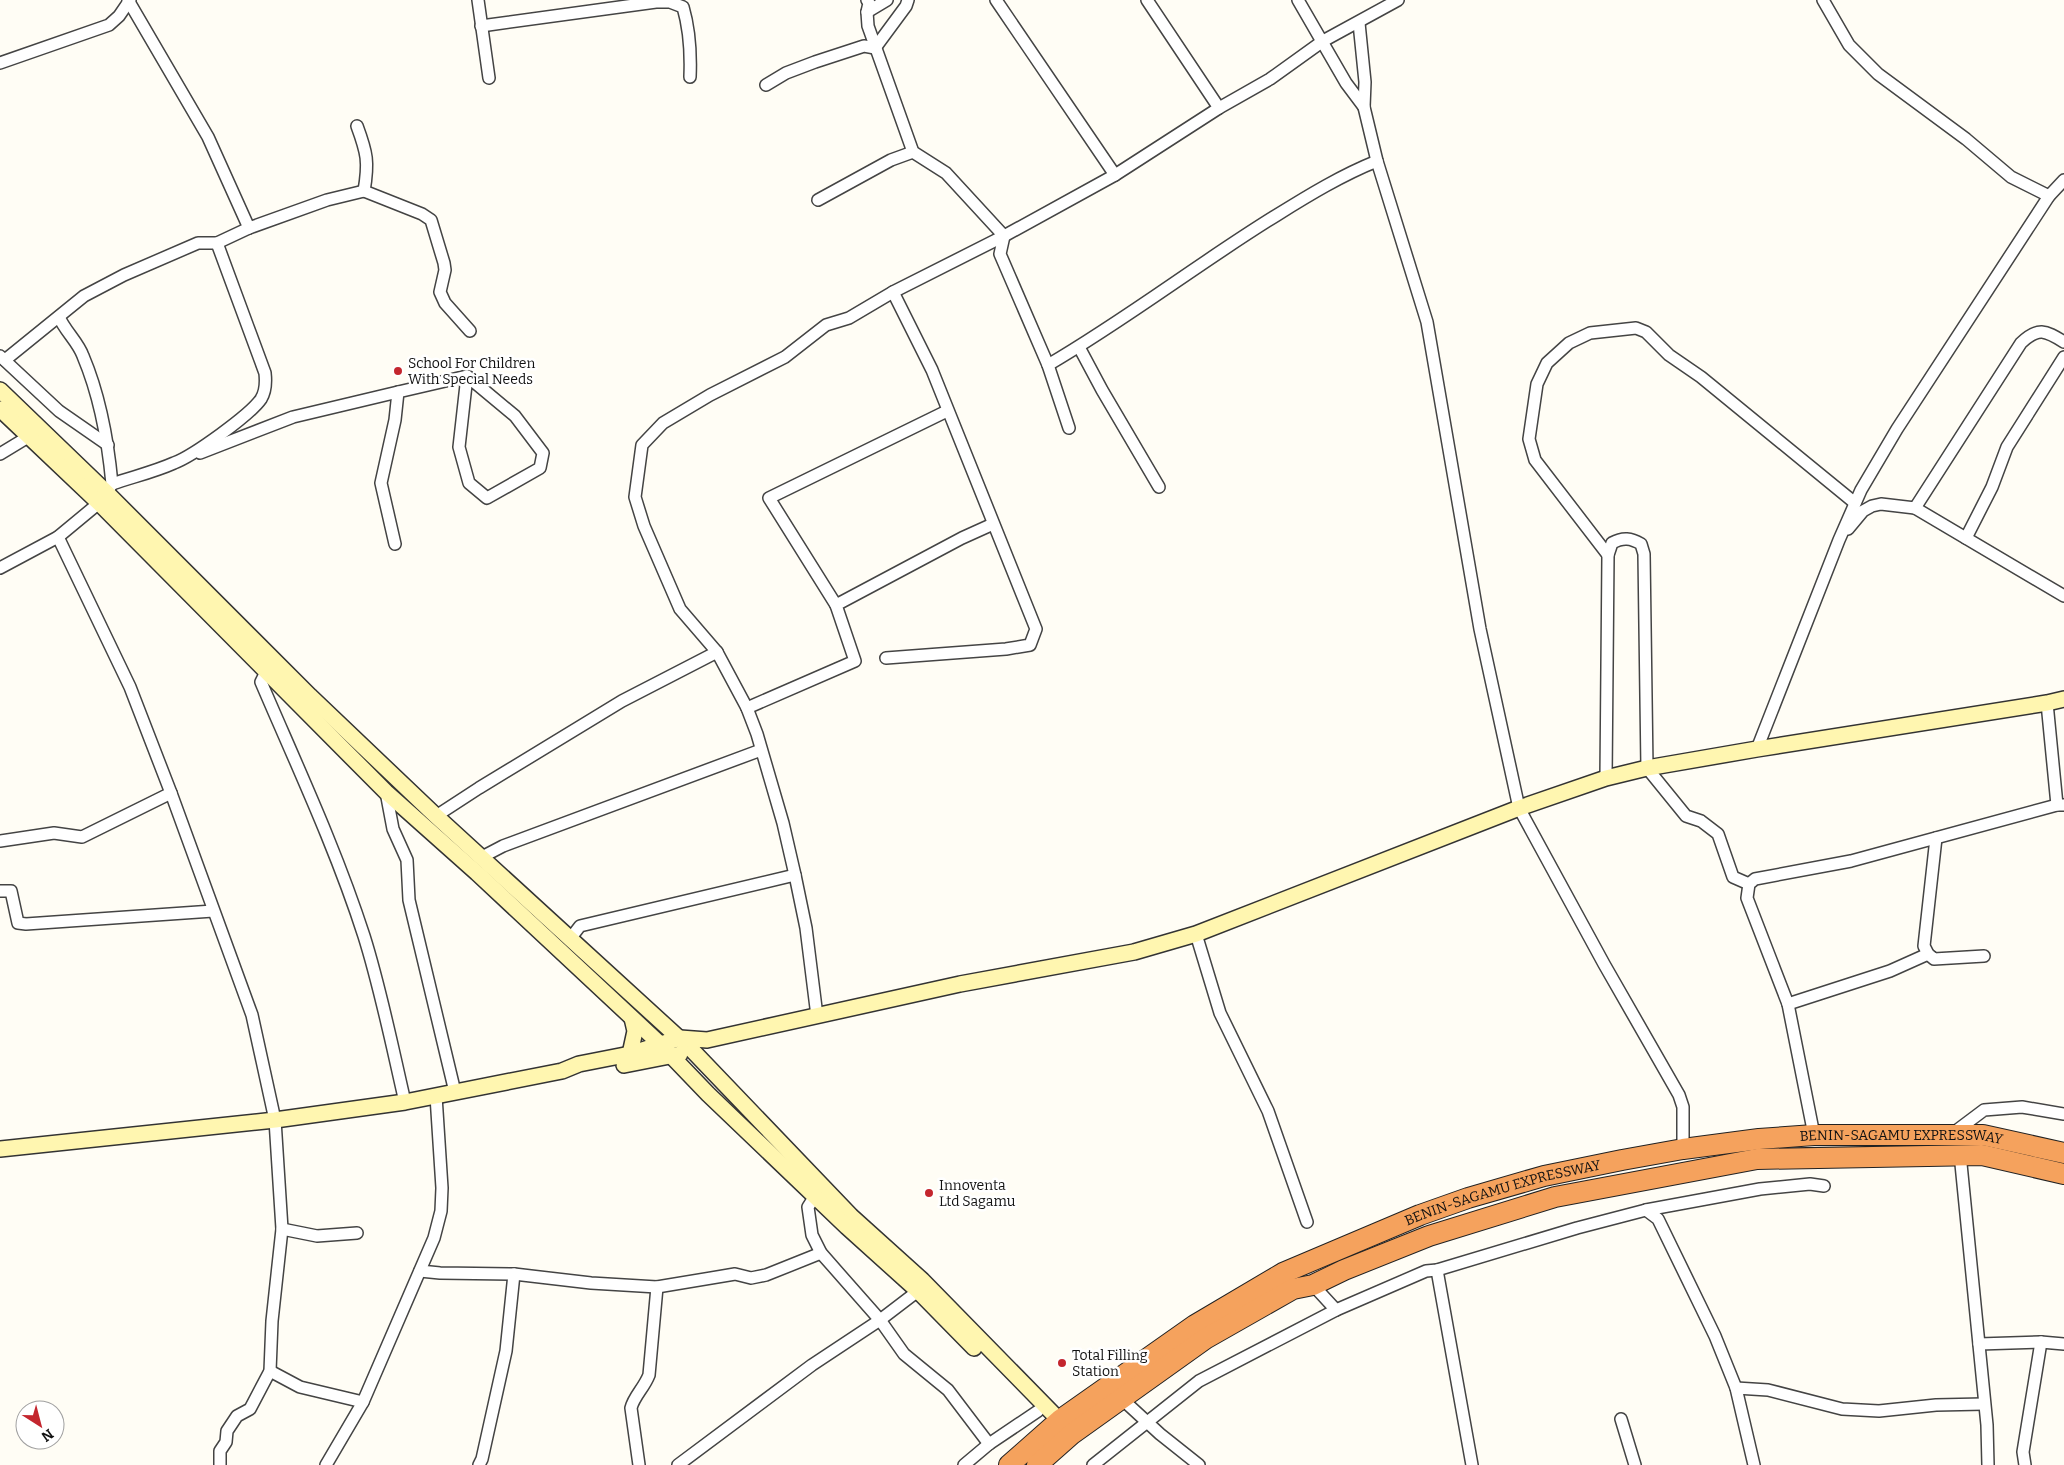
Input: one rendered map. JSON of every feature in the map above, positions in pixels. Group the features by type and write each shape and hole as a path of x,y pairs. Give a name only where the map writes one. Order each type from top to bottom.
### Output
{"highway":[{"name":"BENIN-SAGAMU EXPRESSWAY","path":"1009,1465 1062,1430 1194,1325 1283,1273 1420,1215 1487,1192 1544,1176 1683,1149 1759,1139 1814,1135 1983,1135 2064,1154"},
{"name":"BENIN-SAGAMU EXPRESSWAY","path":"1037,1465 1062,1430 1122,1399 1205,1339 1293,1288 1313,1285 1344,1270 1429,1236 1555,1197 1757,1159 1982,1155 2064,1174"}],"main road":[{"path":"0,390 310,696 436,816 680,1038 851,1216 922,1280 1062,1430"},
{"path":"0,409 28,437 106,493 266,672 386,792 477,873 660,1043 708,1094 918,1292 1038,1412 1062,1430"},
{"path":"635,1058 660,1043 680,1038 707,1040 960,984 1134,952 1196,934 1519,808 1606,778 1647,768 2047,703 2064,698"},
{"path":"632,1018 635,1031 635,1058"},
{"path":"0,1149 274,1120 405,1102 562,1071 580,1074 635,1058 672,1056 692,1050 707,1040"},
{"path":"635,1058 660,1062 689,1072"}],"street":[{"path":"478,0 489,78"},
{"path":"887,0 867,6 868,26 913,152 946,173 1004,236"},
{"path":"875,48 906,6 908,0"},
{"path":"996,0 1115,175"},
{"path":"1147,0 1219,108"},
{"path":"1298,0 1346,83 1364,107"},
{"path":"818,1016 806,928 795,875 783,823 757,734 747,708 717,652 680,609 644,526 635,497 642,445 663,423 785,357 826,325 849,318 893,292 1004,236 1115,175 1219,108 1270,79 1323,41 1398,0"},
{"path":"1823,0 1849,46 1878,74 1966,139 2011,176 2049,196"},
{"path":"0,63 109,25 119,16 129,1 208,137 249,228"},
{"path":"481,26 656,2 670,2 683,7 687,21 691,50 690,77"},
{"path":"1359,23 1365,82 1364,107 1377,161 1426,322 1480,629 1519,808 1604,964 1679,1094 1683,1108 1683,1149"},
{"path":"766,85 786,73 815,62 864,46 875,48"},
{"path":"357,126 366,150 368,167 364,191"},
{"path":"818,200 891,160 913,152"},
{"path":"1048,365 1079,347 1249,233 1347,173 1377,161"},
{"path":"1757,749 1855,503 1897,429 2049,196 2064,180"},
{"path":"108,445 59,411 2,358 59,317 84,296 124,274 198,243 217,243 249,228 327,200 364,191 422,214 431,220 445,270 440,292 444,303 470,331"},
{"path":"1004,236 1000,254 1048,365 1069,428"},
{"path":"187,458 252,410 266,388 266,373 217,243"},
{"path":"886,658 1006,649 1030,644 1036,629 932,370 893,292"},
{"path":"59,317 83,354 92,381 108,445 106,493"},
{"path":"1608,555 1540,468 1535,460 1528,439 1537,384 1547,363 1569,343 1590,333 1636,328 1646,332 1669,355 1701,377 1855,503"},
{"path":"1915,508 2021,343 2032,333 2043,331 2064,342"},
{"path":"1079,347 1102,390 1159,486"},
{"path":"1966,538 1992,488 2007,447 2064,357"},
{"path":"467,376 515,416 543,453 540,468 487,498 469,484 459,447 467,376"},
{"path":"0,568 58,537 106,493 187,458 293,417 467,376"},
{"path":"395,544 381,484 395,420 398,392"},
{"path":"747,708 855,661 836,605 769,498 947,411"},
{"path":"0,454 28,437"},
{"path":"1839,540 1863,511 1872,506 1881,504 1915,508 2064,596"},
{"path":"836,605 962,538 993,524"},
{"path":"58,537 130,686 171,793 252,1015 274,1120 282,1230 272,1321 270,1371 250,1410 237,1416 227,1431 226,1442 220,1451 220,1465"},
{"path":"1606,778 1608,555 1612,543 1621,539 1633,539 1641,544 1644,554 1647,768 1686,816 1701,821 1718,834 1733,877 1748,884"},
{"path":"436,816 622,701 717,652"},
{"path":"266,672 261,682 322,825 364,936 405,1102"},
{"path":"1748,884 1755,879 1851,860 2060,805 2047,703"},
{"path":"482,857 521,840 761,750"},
{"path":"386,792 394,829 407,860 409,900 455,1092"},
{"path":"0,841 54,833 82,837 171,793"},
{"path":"1936,838 1924,946 1928,954 1934,959 1984,956"},
{"path":"570,939 580,926 795,875"},
{"path":"1748,884 1747,898 1788,1004 1814,1135"},
{"path":"0,891 11,891 18,924 214,912"},
{"path":"1196,934 1220,1013 1268,1111 1307,1222"},
{"path":"1788,1004 1890,972 1928,954"},
{"path":"326,1465 363,1402 434,1238 441,1211 442,1188 436,1096"},
{"path":"1952,1134 1984,1110 2022,1107 2064,1114"},
{"path":"1960,1154 1987,1424 1988,1465"},
{"path":"1093,1465 1199,1382 1336,1310 1426,1272 1646,1210 1760,1189 1810,1184 1824,1186"},
{"path":"815,1196 808,1207 812,1235 821,1253 880,1320 904,1354 948,1390 989,1444"},
{"path":"1646,1210 1658,1219 1716,1336 1736,1388 1754,1465"},
{"path":"282,1230 317,1236 357,1233"},
{"path":"420,1271 514,1274 591,1283 657,1287 735,1274 751,1278 766,1275 821,1253"},
{"path":"1437,1270 1472,1465"},
{"path":"479,1465 482,1459 506,1351 514,1274"},
{"path":"1313,1285 1336,1310"},
{"path":"639,1465 631,1408 632,1401 649,1375 657,1287"},
{"path":"678,1465 812,1365 880,1320 918,1292"},
{"path":"1979,1344 2041,1342 2064,1344"},
{"path":"2025,1465 2023,1452 2041,1342"},
{"path":"270,1371 300,1387 363,1402"},
{"path":"1736,1388 1768,1390 1842,1409 1879,1411 1936,1405 1984,1404"},
{"path":"1122,1399 1199,1465"},
{"path":"964,1465 989,1444 1038,1412"},
{"path":"1621,1419 1635,1465"}],"place":[{"name":"School For Children With Special Needs","path":"398,371"},
{"name":"Innoventa Ltd Sagamu","path":"929,1193"},
{"name":"Total Filling Station","path":"1062,1363"}]}
